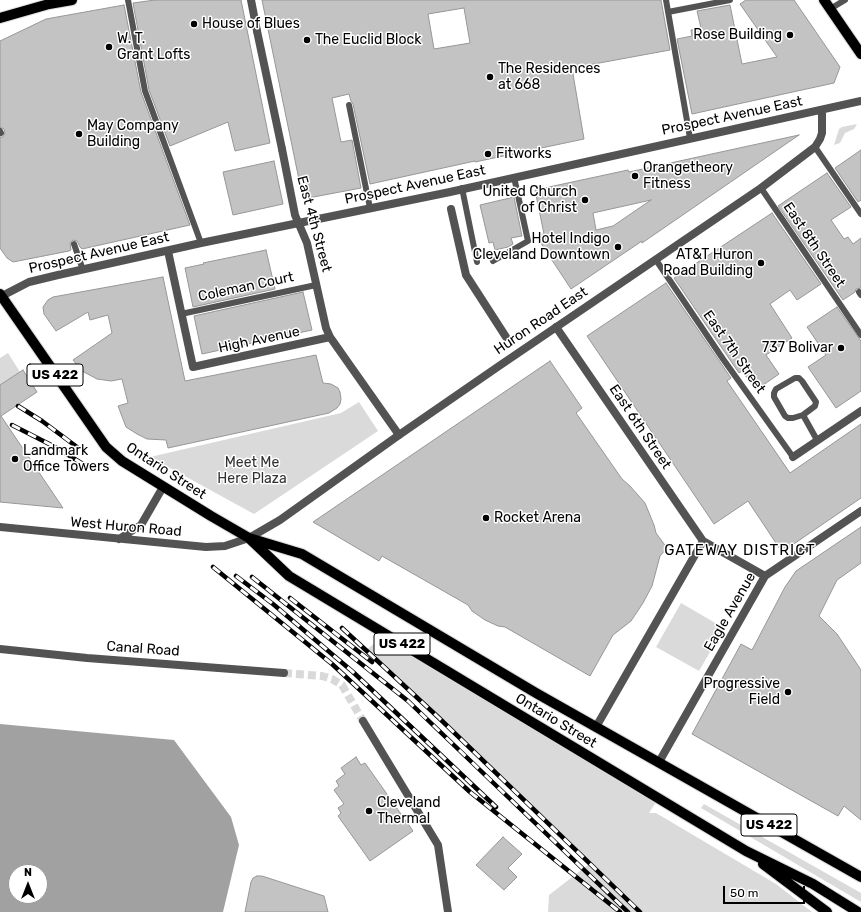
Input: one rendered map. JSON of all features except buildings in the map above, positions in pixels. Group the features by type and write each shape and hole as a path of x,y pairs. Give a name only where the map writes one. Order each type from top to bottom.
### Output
{"main road":[{"path":"0,18 49,4 72,0"},
{"path":"824,0 861,54"},
{"name":"Ontario Street","path":"0,296 106,448 122,461 249,538 302,554 536,693 861,877"},
{"name":"Ontario Street","path":"249,538 289,576 746,851 813,884 858,912"},
{"path":"746,851 827,912"}],"street":[{"name":"East 4th Street","path":"251,0 298,223 307,243 326,328 330,337 399,435"},
{"name":"Prospect Avenue East","path":"0,296 29,282 201,243 450,192 462,188 861,101"},
{"path":"815,147 822,134 822,110"},
{"name":"Huron Road East","path":"249,538 280,520 399,435 761,188 815,147"},
{"path":"451,208 466,275 506,337"},
{"path":"168,251 181,314"},
{"name":"High Avenue","path":"181,314 193,367 330,337"},
{"name":"East 6th Street","path":"556,327 703,541 765,576"},
{"path":"793,457 861,411"},
{"path":"119,540 141,525 163,487"},
{"name":"Eagle Avenue","path":"659,762 765,576 861,510"},
{"name":"West Huron Road","path":"0,527 119,540 213,547 232,544 249,538"},
{"path":"596,727 703,541"},
{"name":"Canal Road","path":"0,649 87,658 284,673"},
{"path":"363,721 438,846 448,912"}],"lane":[{"path":"128,0 146,91 201,243"},
{"path":"666,0 690,138"},
{"path":"668,12 730,0"},
{"path":"830,9 844,0"},
{"path":"349,105 370,208"},
{"path":"815,147 861,214"},
{"path":"493,261 528,241 514,177"},
{"path":"462,188 477,262"},
{"name":"East 8th Street","path":"761,188 861,335"},
{"path":"74,244 83,270"},
{"name":"East 7th Street","path":"656,260 723,359 793,457"},
{"name":"Coleman Court","path":"181,314 316,284"},
{"path":"795,378 799,378 802,381 816,402 815,406 803,415 788,418 774,397 776,389 795,378"},
{"path":"803,415 817,440"}],"green space":[{"path":"857,124 854,129 845,133 840,143 834,145 839,129"},
{"path":"8,353 20,372 0,385 0,358"},
{"name":"Meet Me Here Plaza","path":"359,402 378,431 254,514 150,457 341,413"},
{"path":"681,603 724,628 699,671 656,647"},
{"path":"386,635 658,799 649,813 656,813 776,884 812,912 548,912 549,895 589,864 366,650"},
{"path":"704,804 861,893 861,902 701,808"}],"shaded area":[{"path":"0,724 174,740 231,817 239,845 223,912 0,912"}],"tunnel":[{"path":"284,673 322,676 332,679 342,685 363,721"}],"railway":[{"path":"18,406 42,421 77,447"},
{"path":"12,425 57,448 86,466"},
{"path":"213,567 332,664 470,792 620,912"},
{"path":"236,576 273,604 353,672 496,807"},
{"path":"252,577 408,701 628,912"},
{"path":"290,598 372,662"},
{"path":"342,628 438,717 640,912"}],"place":[{"name":"House of Blues","path":"194,24"},
{"name":"Rose Building","path":"790,35"},
{"name":"The Euclid Block","path":"307,40"},
{"name":"W. T. Grant Lofts","path":"109,47"},
{"name":"The Residences at 668","path":"490,77"},
{"name":"May Company Building","path":"79,134"},
{"name":"Fitworks","path":"488,154"},
{"name":"Orangetheory Fitness","path":"635,176"},
{"name":"United Church of Christ","path":"585,200"},
{"name":"Hotel Indigo Cleveland Downtown","path":"618,247"},
{"name":"AT&T Huron Road Building","path":"761,263"},
{"name":"737 Bolivar","path":"841,348"},
{"name":"Landmark Office Towers","path":"15,459"},
{"name":"Rocket Arena","path":"486,518"},
{"name":"Progressive Field","path":"788,692"},
{"name":"Cleveland Thermal","path":"369,811"}],"district":[{"name":"GATEWAY DISTRICT","path":"740,551"}]}
